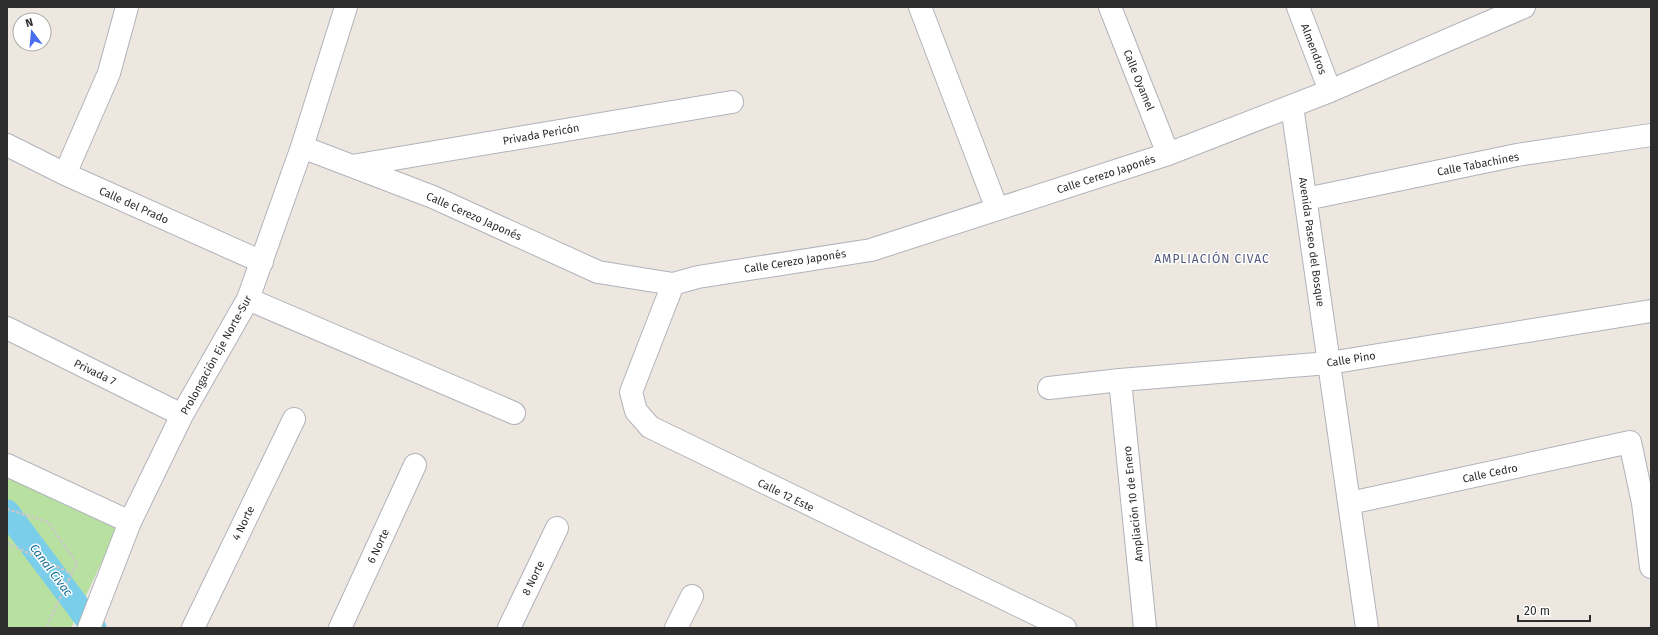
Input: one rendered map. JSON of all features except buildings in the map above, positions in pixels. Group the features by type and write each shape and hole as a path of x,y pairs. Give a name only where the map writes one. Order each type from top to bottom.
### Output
{"street":[{"path":"66,174 109,73 127,7"},
{"name":"Prolongación Eje Norte-Sur","path":"89,628 130,522 182,415 248,299 302,147 346,7"},
{"path":"920,7 997,209"},
{"name":"Calle Oyamel","path":"1110,7 1168,154"},
{"name":"Almendros","path":"1298,7 1330,91"},
{"path":"1292,106 1524,7"},
{"name":"Privada Pericón","path":"351,166 732,102"},
{"name":"Calle Cerezo Japonés","path":"302,147 433,197 598,272 673,284 698,277 871,250 1168,154 1292,106"},
{"name":"Avenida Paseo del Bosque","path":"1292,106 1367,628"},
{"name":"Calle Tabachines","path":"1306,199 1517,155 1651,135"},
{"name":"Calle del Prado","path":"7,145 66,174 262,262"},
{"name":"Calle 12 Este","path":"673,284 631,392 636,411 650,427 708,457 1065,628"},
{"path":"248,299 514,413"},
{"name":"Calle Pino","path":"1049,388 1120,380 1329,363 1651,311"},
{"name":"Privada 7","path":"7,328 182,415"},
{"name":"Ampliación 10 de Enero","path":"1120,380 1145,628"},
{"name":"4 Norte","path":"193,628 294,419"},
{"name":"Calle Cedro","path":"1350,503 1630,442 1643,503 1651,567"},
{"path":"7,465 130,522"},
{"name":"6 Norte","path":"340,628 415,465"},
{"name":"8 Norte","path":"509,628 557,528"},
{"path":"676,628 692,596"}],"path":[{"path":"7,509 48,522 77,563 46,628"},
{"path":"7,543 72,574"}],"green space":[{"path":"7,475 117,529 71,628 7,628"}],"waterway":[{"name":"Canal Civac","path":"7,512 94,628"}],"district":[{"name":"AMPLIACIÓN CIVAC","path":"1212,259"}]}
